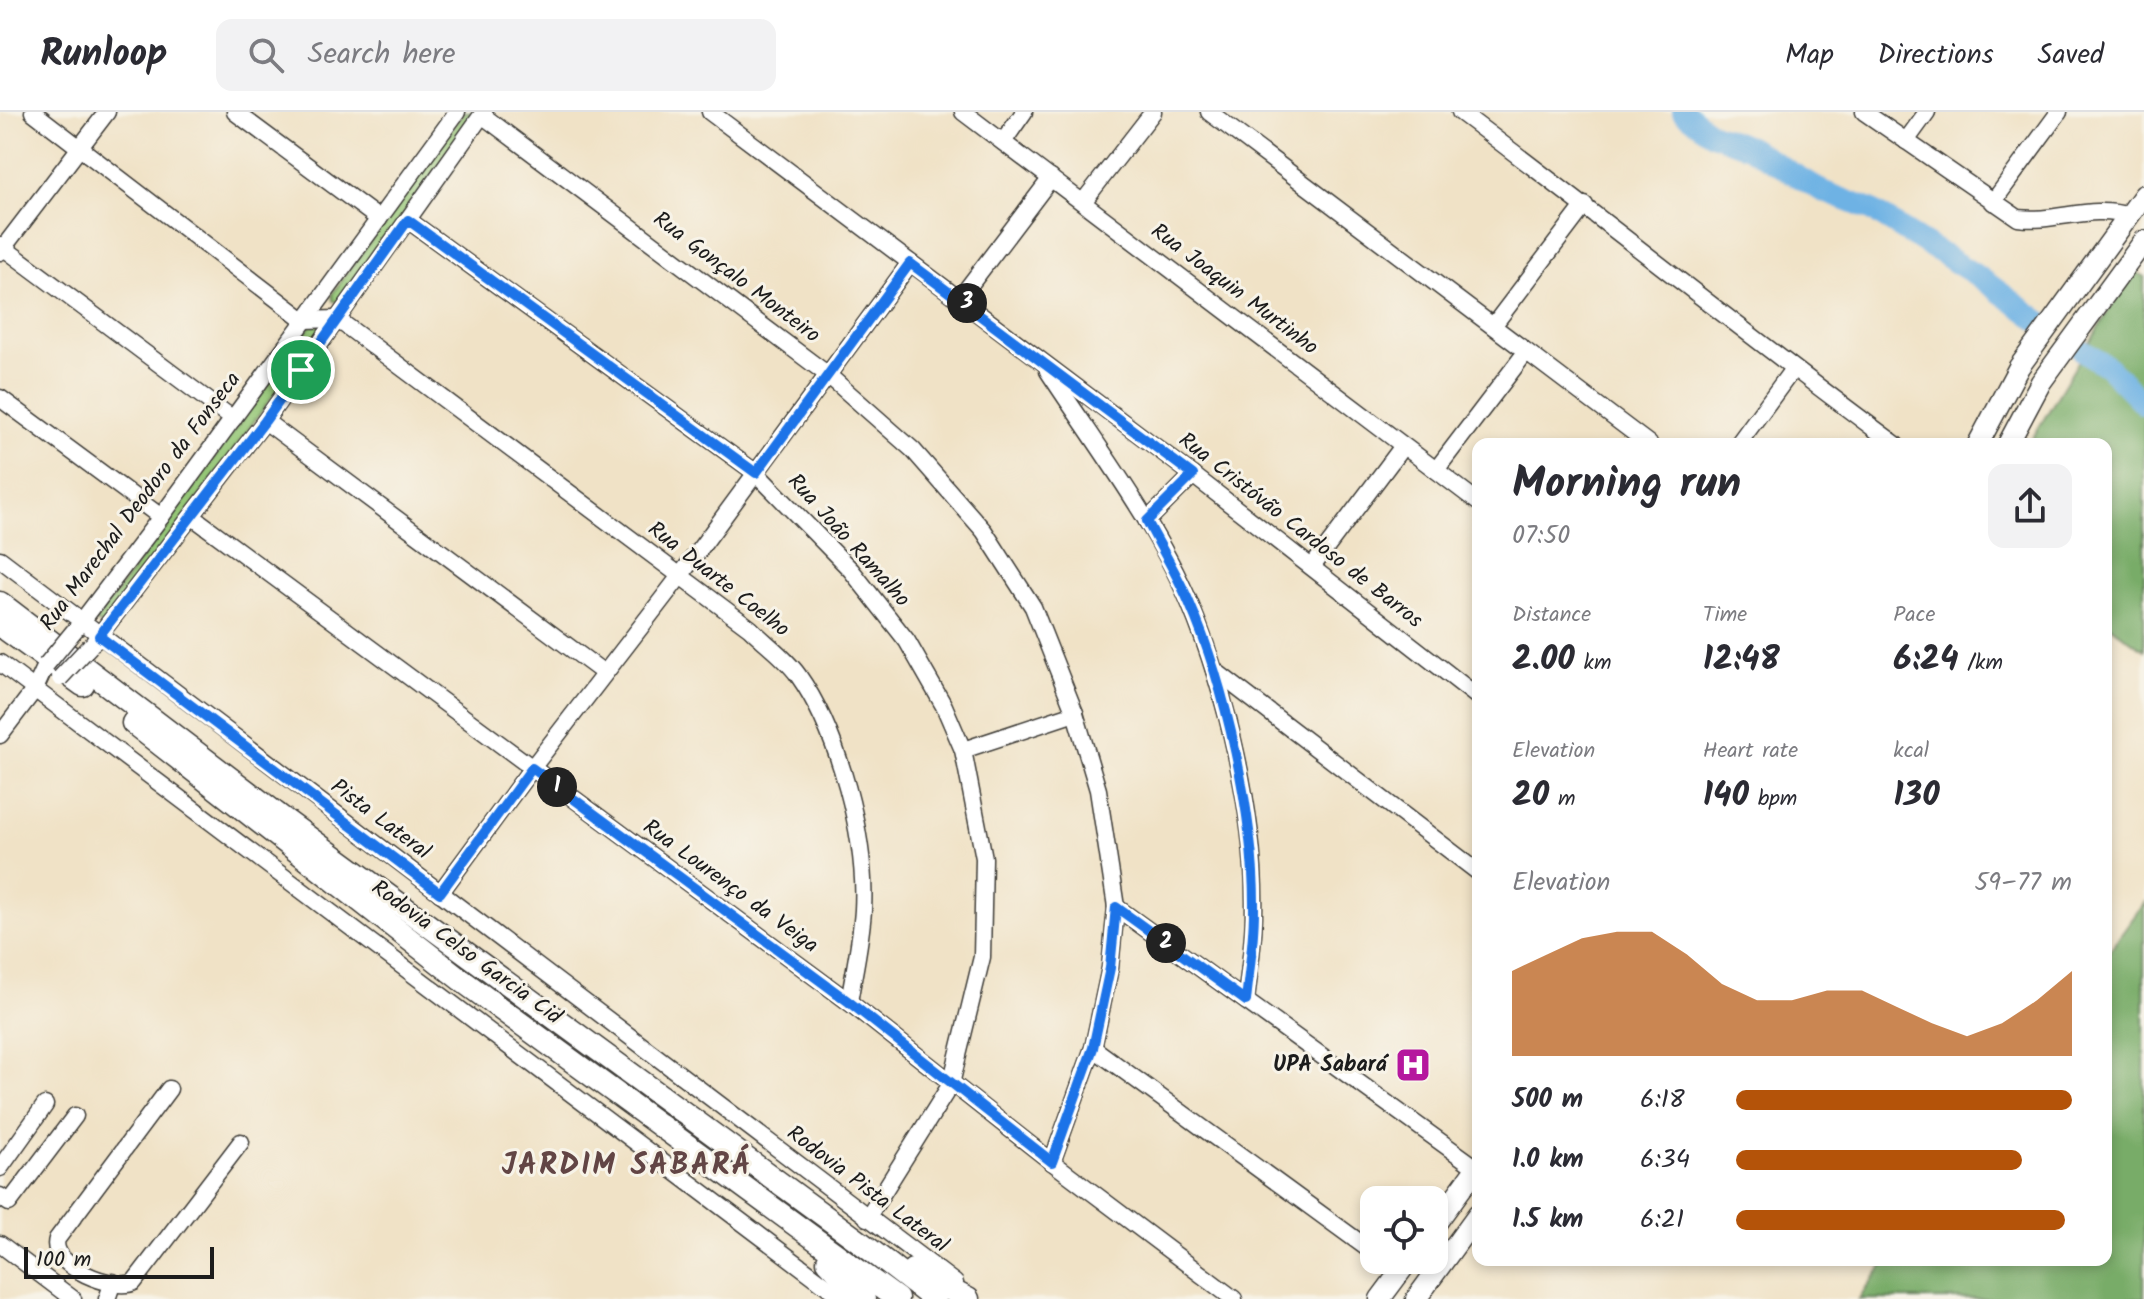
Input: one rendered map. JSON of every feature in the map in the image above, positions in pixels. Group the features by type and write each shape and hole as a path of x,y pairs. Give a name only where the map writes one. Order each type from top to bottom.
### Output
{"highway":[{"name":"Rodovia Celso Garcia Cid","path":"0,603 282,818 934,1299"},
{"name":"Rodovia Celso Garcia Cid","path":"0,625 117,711 464,982 897,1299"},
{"path":"795,1225 864,1299"},
{"path":"860,1242 968,1299"}],"main road":[{"path":"1981,438 2019,367 2144,195"},
{"path":"2011,438 2041,382 2144,241"},
{"path":"1448,1207 1472,1175"},
{"path":"1416,1299 1472,1222"},
{"path":"1380,1299 1393,1274"}],"street":[{"path":"33,112 304,320 337,319"},
{"path":"107,112 1,248 233,419"},
{"path":"235,112 379,219"},
{"name":"Rua Cristóvão Cardoso de Barros","path":"710,112 1193,475 1472,692"},
{"name":"Rua Joaquin Murtinho","path":"963,112 1472,497"},
{"path":"1003,142 1024,112"},
{"path":"1083,202 1153,112"},
{"path":"1209,112 1641,438"},
{"path":"1460,112 1887,438"},
{"path":"1864,112 2018,218 2039,221 2111,210 2129,216"},
{"path":"1906,141 1927,112"},
{"path":"1993,202 2059,112"},
{"path":"35,689 60,678 95,641 193,517 265,421 483,113"},
{"name":"Rua Gonçalo Monteiro","path":"483,113 828,375 913,450 984,531 1033,607 1075,713 1098,790 1116,907 1110,968 1093,1048 1052,1162"},
{"name":"Rua Marechal Deodoro da Fonseca","path":"0,735 35,689 46,665 161,517 379,219 449,115"},
{"path":"960,298 1051,178"},
{"path":"1493,326 1585,205"},
{"name":"Rua João Ramalho","path":"408,220 756,473 851,570 907,641 944,706 963,750 984,858 982,957 951,1084 867,1218"},
{"path":"440,893 680,576 910,263"},
{"name":"Rua Duarte Coelho","path":"337,319 750,628 797,674 822,716 839,757 858,833 863,909 849,1002"},
{"path":"1436,470 1526,352"},
{"path":"1041,360 1147,521 1189,602 1214,670 1234,749 1248,826 1254,910 1246,1001"},
{"path":"1742,438 1793,369"},
{"path":"0,398 161,517"},
{"path":"265,421 604,673"},
{"path":"1312,567 1403,446"},
{"path":"1147,521 1193,475"},
{"name":"Rua Lourenço da Veiga","path":"193,517 849,1002 1052,1162 1234,1299"},
{"name":"Pista Lateral","path":"0,559 95,641 440,893 733,1117"},
{"path":"0,663 844,1299"},
{"path":"1214,670 1472,867"},
{"path":"963,750 1075,713"},
{"path":"1116,907 1472,1163"},
{"path":"1093,1048 1360,1243"},
{"path":"169,1089 57,1239 57,1256 81,1272 128,1285 134,1282 241,1142"},
{"path":"0,1168 45,1105"},
{"path":"0,1196 9,1203 75,1116"},
{"name":"Rodovia Pista Lateral","path":"733,1117 976,1299"},
{"path":"0,1244 73,1299"},
{"path":"107,1299 113,1282"}],"green space":[{"path":"464,112 478,112 341,302 333,301 332,294"},
{"path":"2133,270 2144,277 2144,650 2112,627 2112,438 2033,438"},
{"path":"311,325 320,325 319,332 106,626 95,622"},
{"path":"2144,903 2144,1299 1859,1299 1883,1266 2112,1266 2112,947"}],"waterway":[{"path":"1683,112 1712,134 1749,147 1822,191 1871,210 1979,277 2041,322"},
{"path":"2083,351 2108,367 2144,404"}],"place":[{"name":"UPA Sabará","path":"1413,1065"}],"district":[{"name":"JARDIM SABARÁ","path":"627,1166"}],"route":[{"path":"408,220 756,473 910,263 1193,475 1147,521 1189,602 1214,670 1234,749 1248,826 1254,910 1246,1001 1116,907 1110,968 1093,1048 1052,1162 849,1002 532,768 440,893 99,636 193,517 301,370 408,220"}]}
